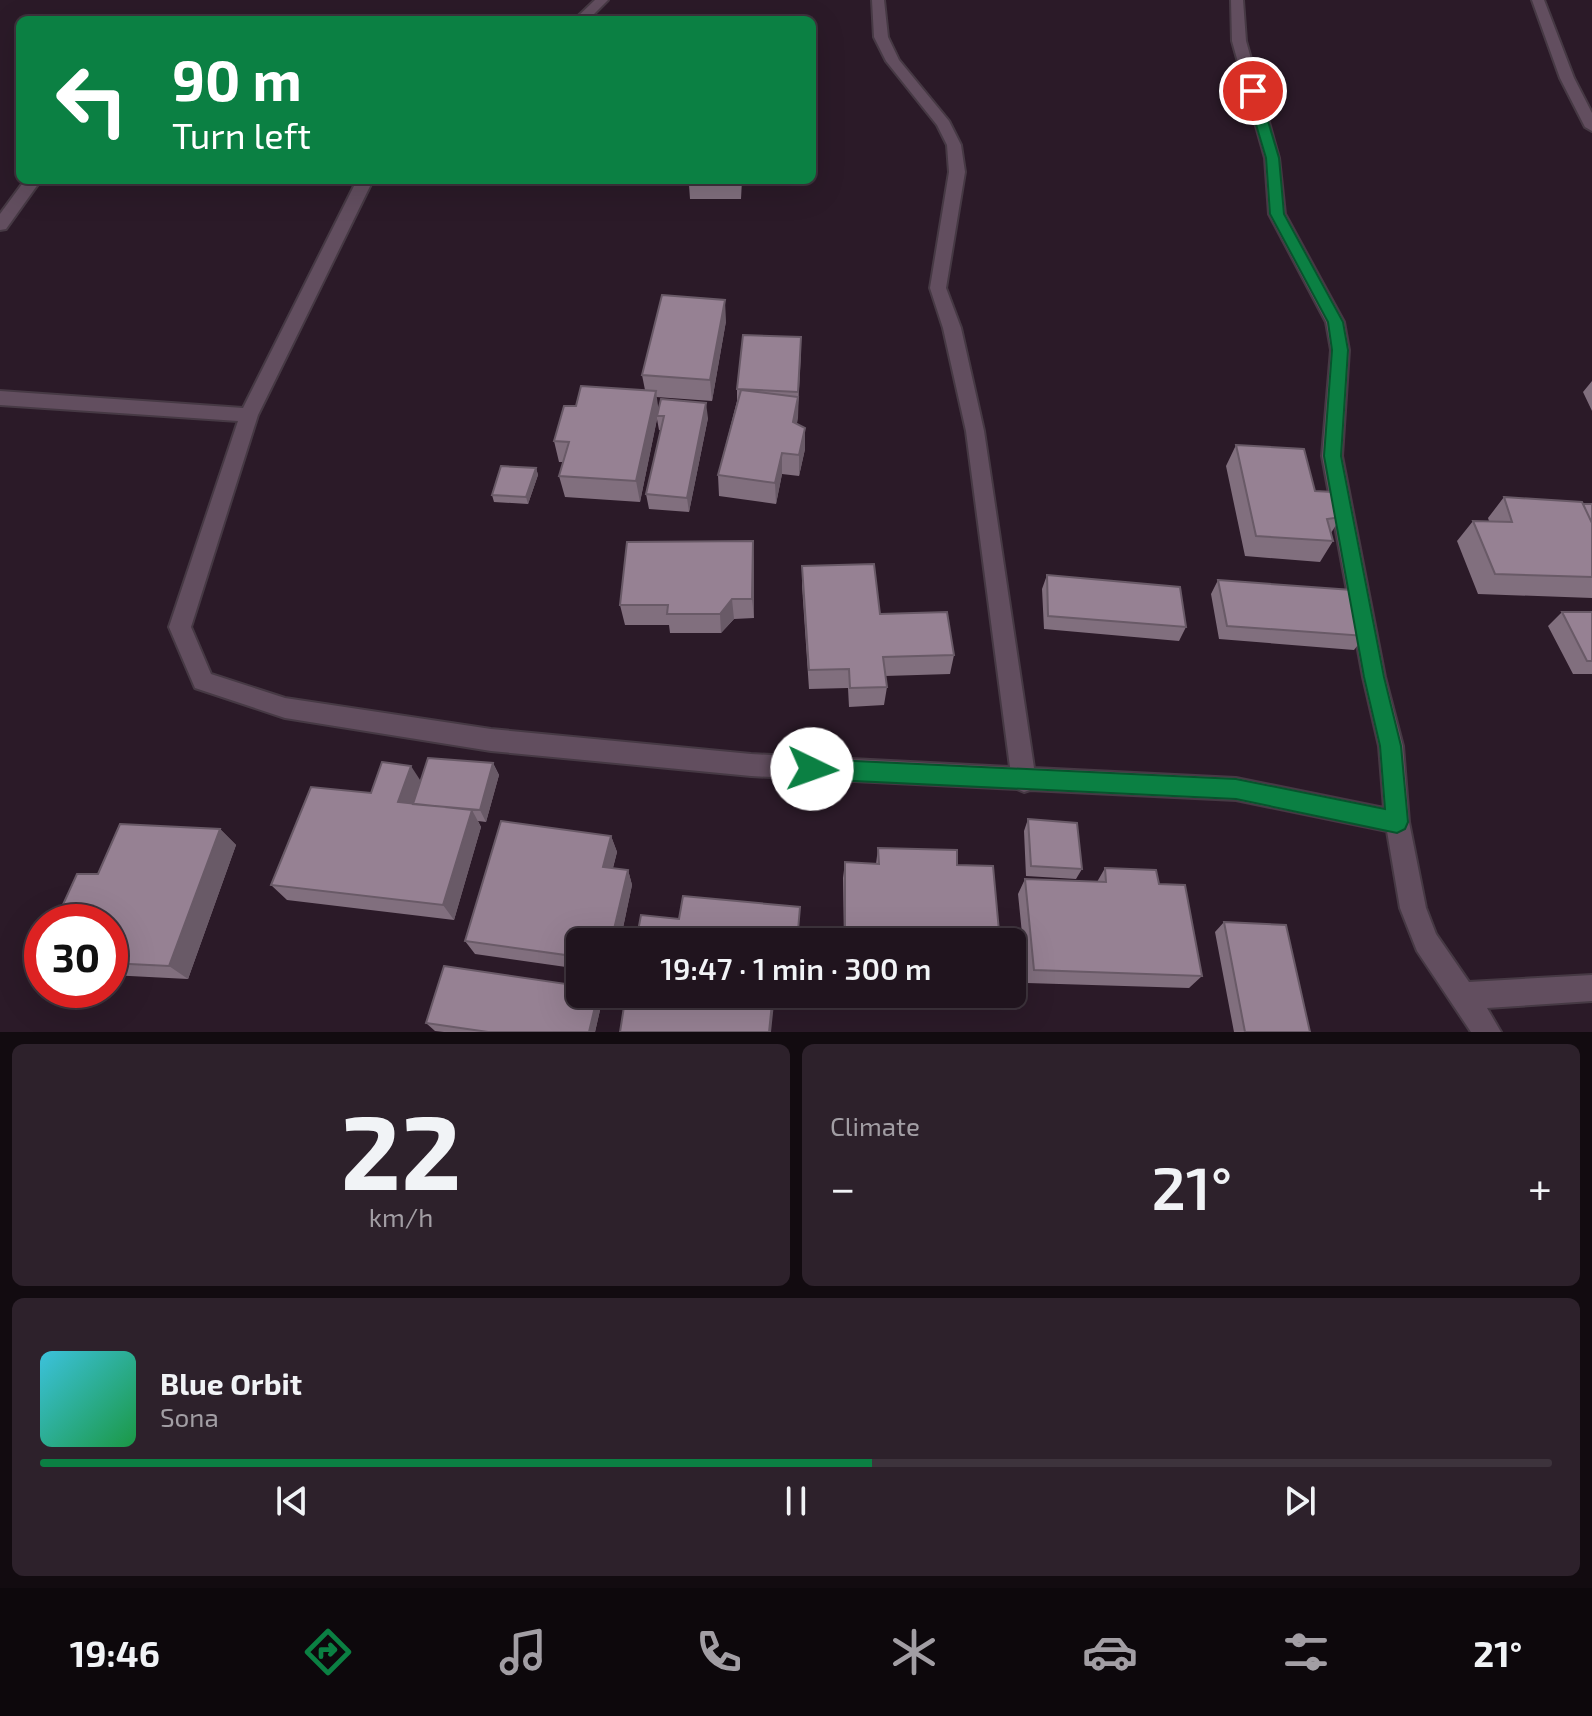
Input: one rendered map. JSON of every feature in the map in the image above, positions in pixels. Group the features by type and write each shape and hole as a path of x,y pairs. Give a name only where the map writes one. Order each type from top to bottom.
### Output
{"street":[{"path":"585,16 602,0"},
{"path":"878,0 881,37 893,61 944,124 954,145 957,172 938,288 952,328 975,431 1024,781"},
{"path":"1237,0 1239,41 1272,158 1277,214 1335,322 1340,350 1332,456 1374,677 1391,746 1397,822 1413,908 1426,942 1487,1032"},
{"path":"1538,0 1567,78 1592,127"},
{"path":"0,225 30,184"},
{"path":"363,184 249,415 180,627 203,681 285,708 491,740 751,765 1024,781 1236,789 1397,822"},
{"path":"0,398 249,415"},
{"path":"1463,996 1592,988"}],"building":[{"path":"662,295 725,300 710,380 642,375"},
{"path":"743,335 801,337 798,392 737,389"},
{"path":"581,386 656,391 636,481 559,476 569,442 554,441 564,406 576,406"},
{"path":"741,390 798,397 793,422 805,428 799,455 782,453 775,483 718,475"},
{"path":"661,399 706,403 687,498 646,494 664,416 657,416"},
{"path":"1236,445 1304,449 1315,491 1333,492 1341,517 1327,519 1333,541 1256,536"},
{"path":"501,466 536,468 526,497 492,495"},
{"path":"1504,497 1582,502 1592,523 1592,577 1495,574 1473,521 1512,522"},
{"path":"1583,504 1592,504 1592,523"},
{"path":"753,541 752,599 732,599 720,614 667,614 668,605 620,605 627,542"},
{"path":"874,564 880,614 947,612 954,655 883,657 887,687 850,688 849,669 809,670 802,566"},
{"path":"1047,575 1180,587 1186,627 1048,616"},
{"path":"1218,580 1352,590 1365,636 1227,626"},
{"path":"1562,612 1592,612 1592,661 1587,661"},
{"path":"428,758 493,763 480,810 413,804"},
{"path":"382,762 411,766 398,802 472,810 443,905 271,885 311,787 371,793"},
{"path":"1028,819 1077,823 1082,869 1031,866"},
{"path":"501,821 611,836 603,867 628,870 614,928 566,928 566,955 465,941"},
{"path":"120,824 220,829 169,966 128,964 128,904 63,904 77,874 98,874"},
{"path":"878,848 957,850 957,865 993,866 999,928 845,928 845,862 879,864"},
{"path":"1105,868 1156,870 1159,884 1185,885 1202,976 1034,970 1025,879 1106,882"},
{"path":"683,896 800,907 798,928 639,928 641,915 679,919"},
{"path":"1224,922 1286,925 1310,1032 1245,1032"},
{"path":"444,966 566,984 566,1008 595,1008 589,1032 488,1032 426,1023"},
{"path":"624,1008 772,1008 769,1032 620,1032"}],"route":[{"path":"812,769 1236,789 1397,822 1391,746 1374,677 1332,456 1340,350 1335,322 1277,214 1272,158 1253,91"}]}
